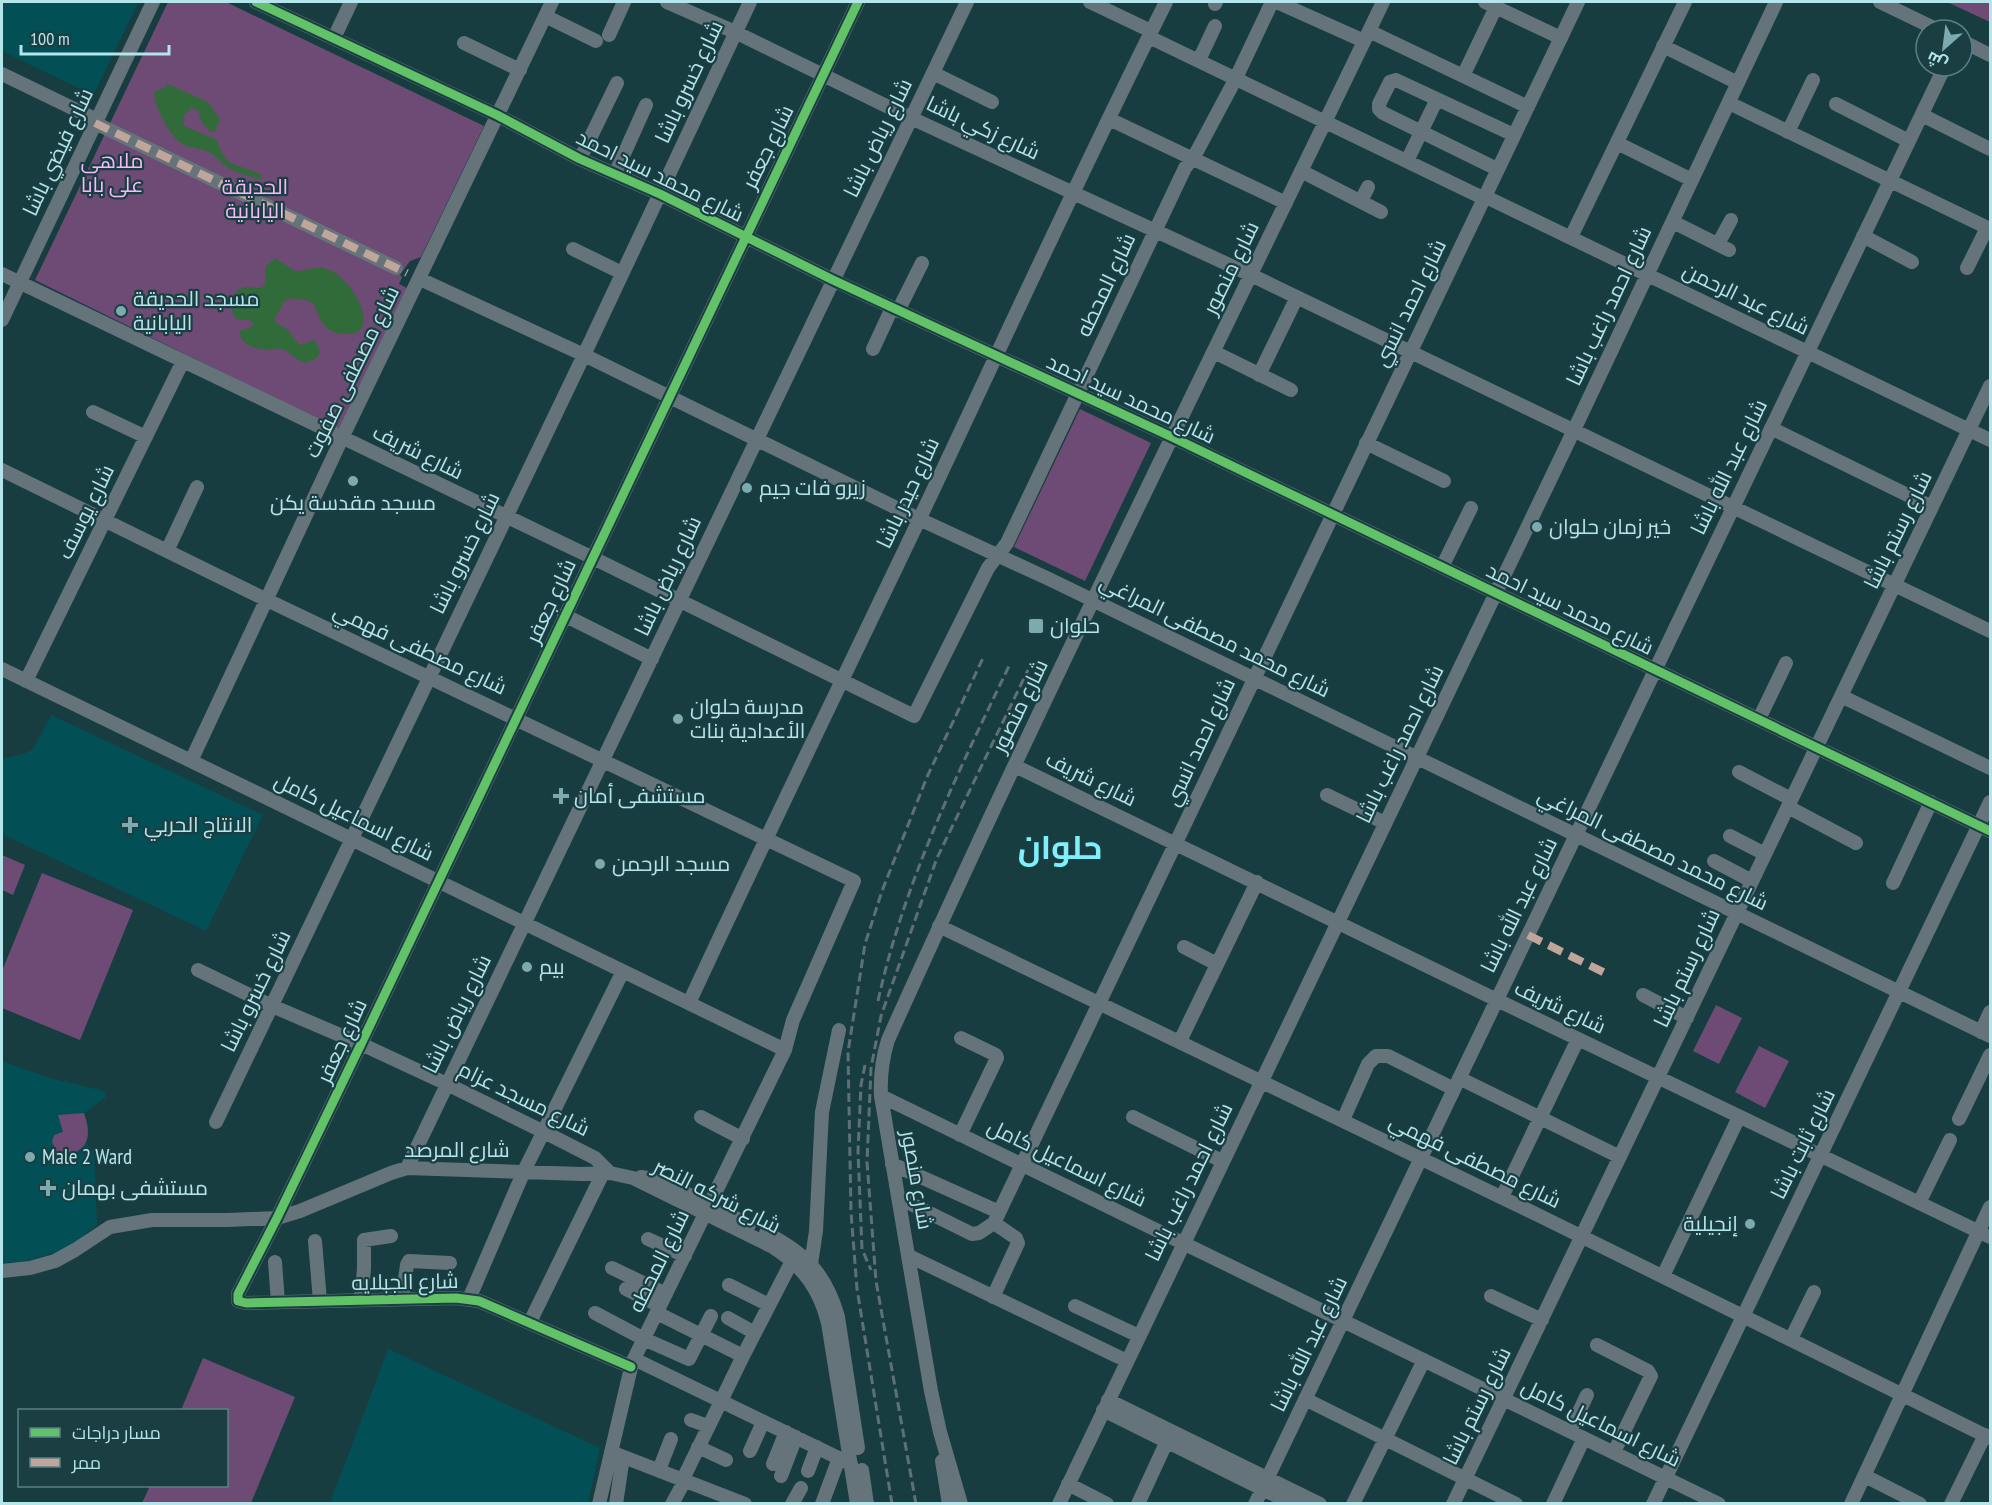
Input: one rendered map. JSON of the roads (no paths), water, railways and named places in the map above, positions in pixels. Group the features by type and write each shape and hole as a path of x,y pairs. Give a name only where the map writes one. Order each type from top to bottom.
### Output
{"street":[{"name":"شارع فيضي باشا","path":"2,320 153,2"},
{"name":"شارع محمد سيد احمد","path":"256,2 498,115 580,159 660,195 832,280 1172,437 1985,828"},
{"path":"285,15 291,2"},
{"path":"334,38 351,2"},
{"name":"شارع مصطفى صفوت","path":"191,761 342,438 406,273 498,115 552,2"},
{"path":"545,16 602,38 624,2"},
{"name":"شارع زكي باشا","path":"667,2 1251,275 1990,631"},
{"name":"شارع خسرو باشا","path":"216,1122 584,355 750,2"},
{"name":"شارع جعفر","path":"238,1301 238,1294 361,1044 668,396 858,2"},
{"name":"شارع عبد الرحمن","path":"1090,2 1199,60 1325,122 1570,237 1990,440"},
{"name":"شارع حيدر باشا","path":"689,1003 765,838 1166,2"},
{"path":"1275,2 1463,76 1528,107"},
{"name":"شارع المحطه","path":"914,716 988,568 1007,543 1185,168 1236,78 1275,2"},
{"name":"شارع منصور","path":"949,1503 940,1432 881,1096 881,1066 888,1040 1015,766 1383,2"},
{"name":"شارع احمد انسي","path":"996,1218 1578,2"},
{"path":"1570,237 1685,2"},
{"name":"شارع احمد راغب باشا","path":"1059,1503 1574,430 1776,2"},
{"path":"1880,2 1914,18"},
{"name":"شارع رياض باشا","path":"407,1168 933,73 961,4"},
{"path":"1463,76 1490,4 1561,38"},
{"path":"1199,60 1215,26"},
{"path":"464,43 520,70"},
{"path":"1664,46 1738,83"},
{"path":"1974,47 1990,55"},
{"path":"933,73 992,102"},
{"path":"2,74 96,121"},
{"name":"شارع عبد الله باشا","path":"1255,1503 1940,78"},
{"path":"1497,169 1380,112 1378,107 1390,81 1394,80 1514,135"},
{"path":"1788,132 1813,80"},
{"path":"580,159 616,83"},
{"path":"1407,161 1437,99"},
{"path":"1729,103 1989,229 1967,268"},
{"path":"1836,104 1909,141"},
{"path":"615,174 646,105"},
{"path":"1922,115 1990,149"},
{"path":"1109,119 1286,203"},
{"name":"شارع محمد مصطفى المراغي","path":"96,121 406,273 584,355 919,519 1254,678 1986,1034"},
{"path":"1617,143 1692,180"},
{"path":"1301,171 1382,212"},
{"path":"1361,201 1368,187"},
{"path":"1672,222 1724,247 1731,220"},
{"path":"1863,236 1912,262"},
{"path":"573,249 622,273"},
{"path":"873,349 922,263"},
{"name":"شارع شريف","path":"2,274 914,716"},
{"path":"1259,375 1297,297"},
{"path":"1214,352 1291,390"},
{"name":"شارع يوسف","path":"26,681 183,361"},
{"name":"شارع رستم باشا","path":"1453,1503 1990,386"},
{"path":"93,412 146,437"},
{"path":"1771,428 1932,507"},
{"path":"1366,443 1444,481"},
{"name":"شارع مصطفى فهمي","path":"2,470 106,519 267,600 854,881"},
{"path":"166,550 197,487"},
{"path":"1442,567 1471,508"},
{"path":"564,615 652,659"},
{"path":"1759,719 1786,663"},
{"name":"شارع اسماعيل كامل","path":"2,669 785,1050"},
{"path":"1841,696 1990,768"},
{"name":"شارع شريف","path":"1015,766 1984,1235"},
{"path":"1739,772 1856,843"},
{"path":"1327,795 1385,823"},
{"path":"1893,883 1931,802"},
{"name":"شارع ثابت باشا","path":"1653,1503 1899,992 1985,828 1990,802"},
{"path":"1730,836 1765,854"},
{"path":"1714,861 1752,881"},
{"name":"شارع المحطه","path":"616,1503 617,1455 632,1363 785,1050 792,1020 854,881"},
{"path":"1180,1041 1257,882"},
{"name":"شارع مصطفى فهمي","path":"939,926 1502,1197 1988,1436"},
{"path":"1184,947 1217,964"},
{"name":"شارع مسجد عزام","path":"198,970 272,1006 447,1084 544,1132 595,1158 606,1173 633,1178"},
{"path":"469,1299 524,1171 622,971"},
{"path":"1643,995 1687,1018"},
{"path":"1986,1034 1990,1012"},
{"path":"811,1264 816,1231 822,1112 839,1030"},
{"path":"960,1135 997,1058 961,1038"},
{"path":"1502,1197 1578,1039"},
{"path":"1959,1119 1990,1055"},
{"path":"1343,1120 1368,1064 1376,1056 1388,1056 1540,1119 1620,1157"},
{"name":"شارع اسماعيل كامل","path":"881,1096 1719,1503"},
{"path":"701,1117 743,1139"},
{"path":"1133,1117 1222,1161"},
{"path":"1662,1276 1738,1117"},
{"path":"1919,1203 1950,1140"},
{"path":"892,1164 996,1218 1016,1238 1018,1243 993,1297"},
{"name":"شارع المرصد","path":"2,1271 30,1268 55,1261 75,1251 110,1227 131,1222 277,1218 407,1168 606,1173"},
{"path":"530,1322 606,1173"},
{"name":"شارع شركه النصر","path":"633,1178 654,1178 773,1247 792,1261 814,1285 825,1310 845,1461 857,1503"},
{"path":"898,1198 972,1234 979,1233 996,1218"},
{"path":"1851,1503 1903,1394 1984,1235 1990,1207"},
{"name":"شارع شركه النصر","path":"707,1209 788,1244 811,1264 828,1289 838,1317 867,1503"},
{"path":"361,1300 364,1239 391,1236"},
{"path":"648,1239 685,1256"},
{"path":"315,1241 320,1301"},
{"path":"909,1256 1127,1361"},
{"path":"402,1299 406,1264 409,1261 450,1263"},
{"path":"677,1501 708,1425 792,1261"},
{"path":"275,1262 278,1302"},
{"path":"612,1268 702,1335 743,1356"},
{"path":"729,1285 769,1305"},
{"path":"626,1289 661,1304"},
{"path":"1791,1339 1814,1292"},
{"path":"1491,1296 1542,1320"},
{"name":"شارع الجبلايه","path":"238,1301 246,1303 469,1299 632,1363 720,1401 845,1461"},
{"path":"1075,1306 1139,1336"},
{"path":"595,1313 644,1339 689,1359 711,1316"},
{"path":"728,1318 755,1333"},
{"path":"1597,1345 1648,1371 1651,1376 1614,1452"},
{"path":"1353,1503 1424,1360"},
{"path":"1570,1431 1587,1395"},
{"path":"1305,1399 1516,1503"},
{"path":"1105,1405 1167,1442 1320,1503"},
{"path":"1105,1405 1265,1483 1293,1503"},
{"path":"691,1420 708,1425"},
{"path":"750,1451 764,1422"},
{"name":"شارع منصور","path":"940,1432 961,1503"},
{"path":"772,1464 791,1435"},
{"path":"781,1476 791,1435"},
{"path":"1951,1503 1988,1436"},
{"path":"1553,1503 1584,1438"},
{"path":"659,1470 671,1439"},
{"path":"1138,1503 1167,1442"},
{"path":"698,1447 726,1460"},
{"path":"808,1471 817,1447"},
{"path":"617,1455 745,1503"},
{"name":"شارع المحطه","path":"599,1503 617,1455"},
{"path":"822,1503 845,1461"},
{"path":"1864,1476 1920,1503"},
{"path":"1068,1484 1107,1503"},
{"path":"792,1503 801,1488"}],"railway":[{"path":"892,1504 857,1289 851,1212 848,1052 865,944 882,891 927,777 983,658"},
{"path":"878,1001 902,913 917,871 952,787 1010,664"},
{"path":"916,1504 876,1281 867,1162 871,1068 881,1016 937,858 1028,670"},
{"path":"865,1065 861,1085 858,1151 862,1249 871,1270"}],"place":[{"name":"مسجد الحديقة اليابانية","path":"121,311"},
{"name":"مسجد مقدسة يكن","path":"353,481"},
{"name":"زيرو فات جيم","path":"747,488"},
{"name":"خير زمان حلوان","path":"1537,527"},
{"name":"حلوان","path":"1036,626"},
{"name":"مدرسة حلوان الأعدادية بنات","path":"678,719"},
{"name":"مستشفى أمان","path":"561,796"},
{"name":"الانتاج الحربي","path":"130,825"},
{"name":"مسجد الرحمن","path":"600,864"},
{"name":"بيم","path":"527,967"},
{"name":"Male 2 Ward","path":"30,1157"},
{"name":"مستشفى بهمان","path":"48,1188"},
{"name":"إنجيلية","path":"1750,1224"}],"district":[{"name":"حلوان","path":"1060,847"}],"park label":[{"name":"ملاهى على بابا","path":"112,173"},
{"name":"الحديقة اليابانية","path":"255,199"}]}
